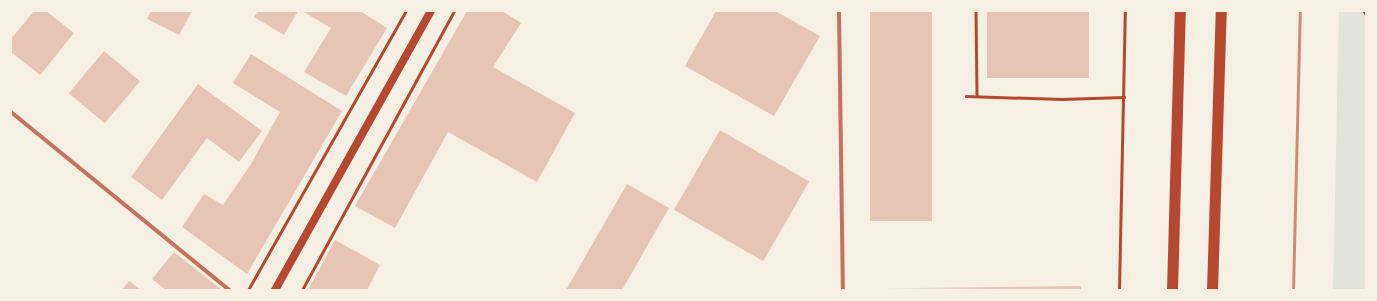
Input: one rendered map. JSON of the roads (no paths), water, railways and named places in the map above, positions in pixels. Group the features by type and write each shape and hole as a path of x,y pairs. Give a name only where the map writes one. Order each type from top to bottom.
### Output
{"highway":[{"path":"1172,290 1180,11"},
{"path":"1212,290 1221,11"}],"main road":[{"path":"274,290 431,11"}],"street":[{"path":"839,11 843,290"},
{"path":"11,112 229,290"}],"railway":[{"path":"1293,290 1300,11"}]}
